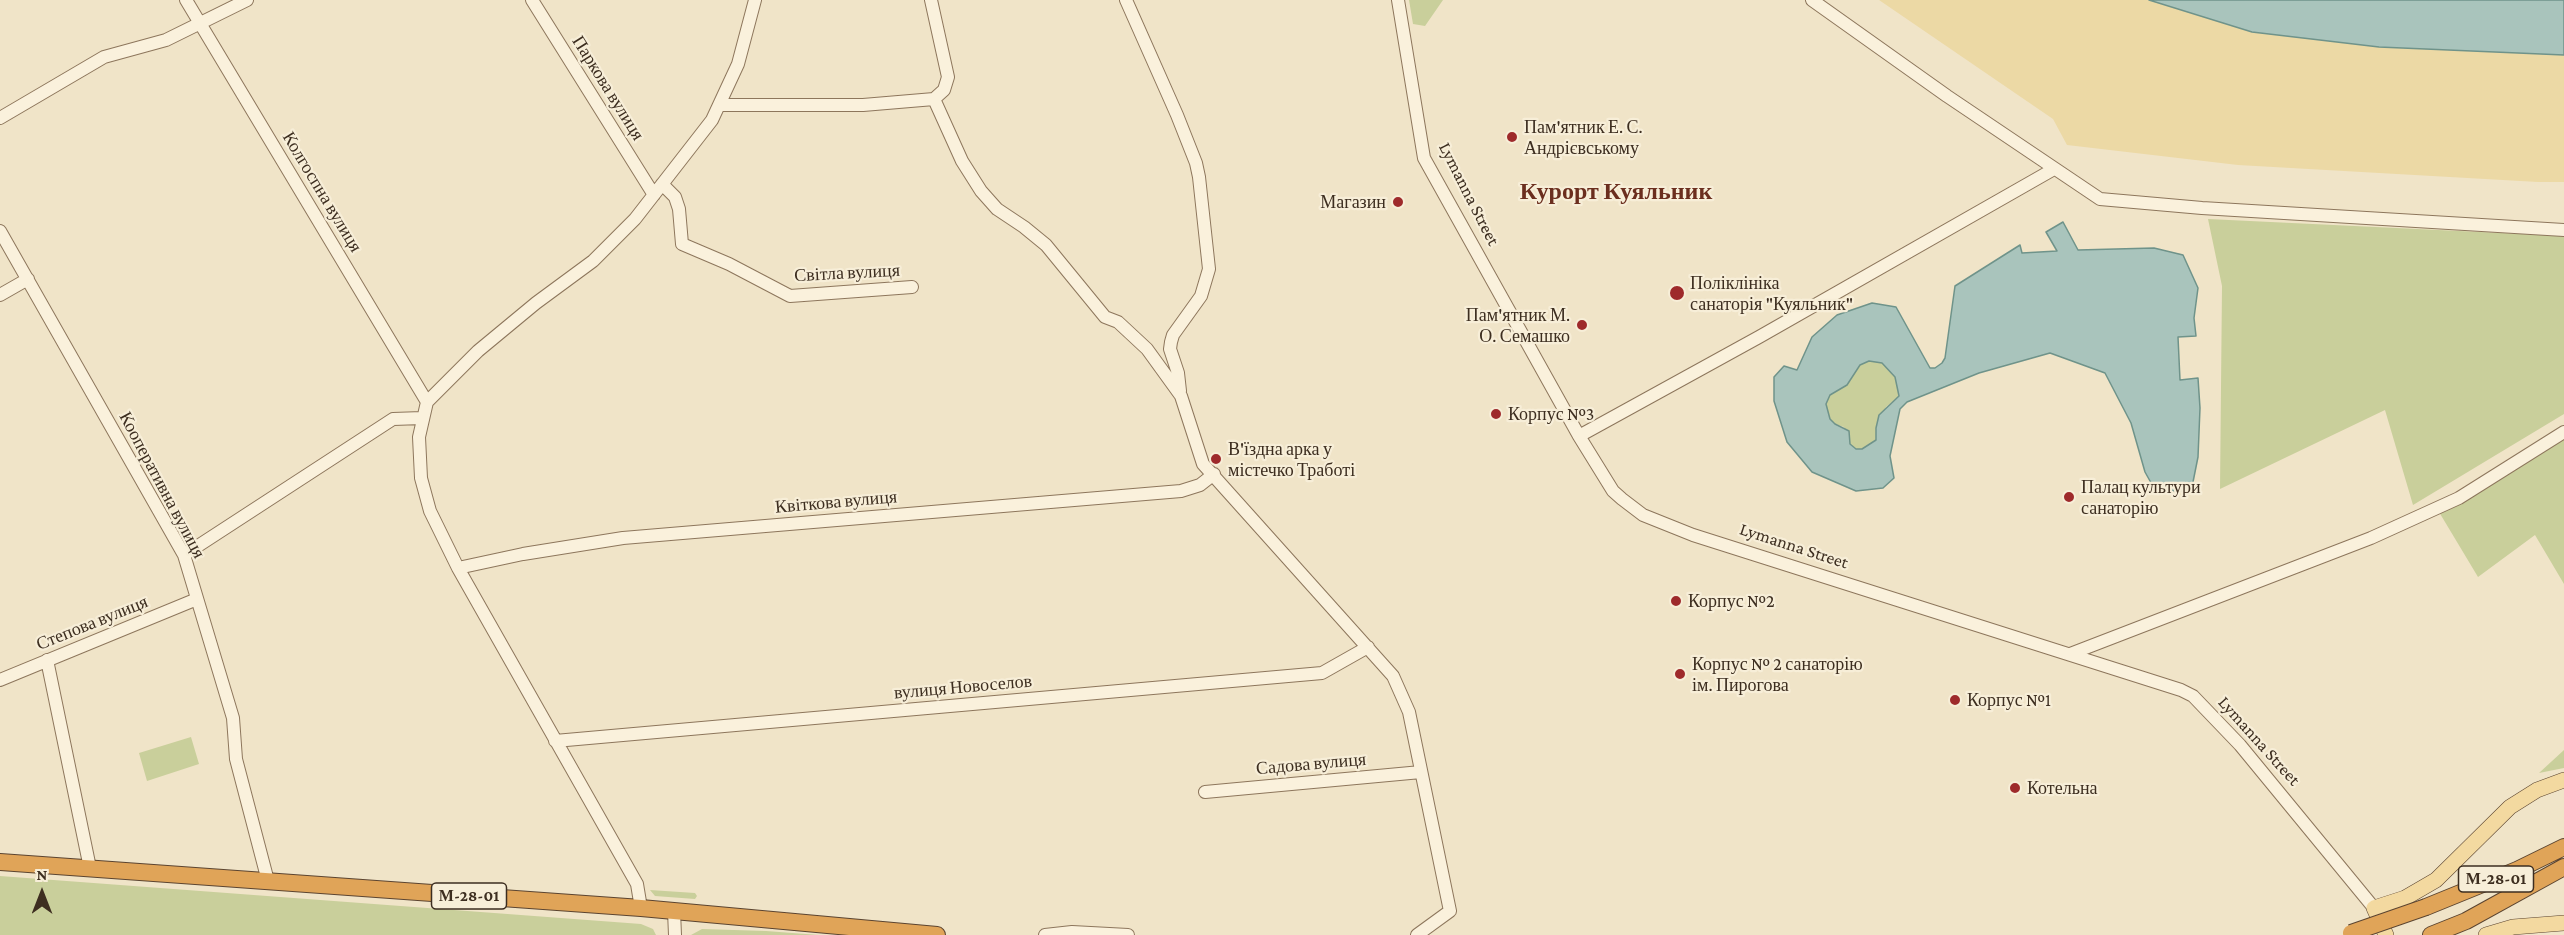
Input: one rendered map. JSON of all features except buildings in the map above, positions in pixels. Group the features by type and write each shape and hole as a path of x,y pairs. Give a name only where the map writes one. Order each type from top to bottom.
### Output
{"highway":[{"name":"М-28-01","path":"2347,934 2426,907 2517,870 2564,847"},
{"name":"М-28-01","path":"0,862 641,908 938,935"},
{"name":"М-28-01","path":"2433,934 2466,921 2564,867"},
{"path":"2523,891 2564,875"}],"main road":[{"path":"2374,908 2405,898 2436,880 2510,807 2537,790 2564,780"},
{"name":"Lymanna Street","path":"2374,908 2386,935"},
{"path":"2486,935 2513,927 2548,929 2564,923"}],"street":[{"name":"Колгоспна вулиця","path":"186,0 427,402"},
{"path":"0,118 104,57 166,40 248,0"},
{"name":"Паркова вулиця","path":"532,0 654,195"},
{"path":"641,908 637,884 458,568 430,511 421,478 419,437 427,402 478,351 536,303 593,261 634,219 712,120 738,64 755,0"},
{"path":"720,105 863,105 934,99 944,90 948,77 931,0"},
{"path":"1126,0 1177,115 1196,163 1199,177 1209,268 1202,296 1173,335 1171,342 1181,396"},
{"name":"Lymanna Street","path":"1398,0 1424,158 1579,436 1613,491 1637,511 1667,526 2166,684 2193,696 2240,745 2374,908"},
{"path":"1812,0 2095,197 2124,202 2564,230"},
{"path":"934,99 962,161 981,191 997,209 1046,245 1105,317 1118,322 1147,349 1181,396 1211,466 1393,675 1405,703 1448,893 1450,911 1417,935"},
{"path":"1579,436 1759,337 2054,169"},
{"name":"Світла вулиця","path":"662,184 675,197 679,210 682,244 729,264 790,296 912,287"},
{"name":"Кооперативна вулиця","path":"0,231 184,555 233,718 236,759 268,881"},
{"path":"1,296 28,279"},
{"path":"1147,349 1171,342"},
{"path":"184,555 393,419 422,418"},
{"path":"2070,654 2371,538 2459,498 2564,432"},
{"name":"Квіткова вулиця","path":"458,568 523,554 623,538 1180,491 1200,485 1211,466"},
{"name":"Степова вулиця","path":"0,680 197,599"},
{"name":"вулиця Новоселов","path":"555,741 1322,673 1368,647"},
{"path":"47,660 90,868"},
{"name":"Садова вулиця","path":"1205,792 1421,772"},
{"path":"674,911 675,935"},
{"path":"1045,935 1072,932 1128,935"}],"green space":[{"path":"1409,0 1443,0 1425,26 1413,24"},
{"path":"2208,219 2564,236 2564,414 2413,505 2385,410 2220,489 2222,286"},
{"path":"1869,361 1882,363 1896,377 1899,396 1886,407 1876,428 1876,440 1862,449 1856,449 1850,444 1844,427 1835,424 1830,419 1826,404 1830,395 1847,385 1860,365"},
{"path":"2564,438 2564,584 2535,535 2478,577 2439,512"},
{"path":"191,737 199,764 147,781 139,753"},
{"path":"2564,750 2564,768 2539,773"},
{"path":"0,876 641,924 653,929 656,935 0,935"},
{"path":"650,890 695,893 697,896 695,899 655,896"},
{"path":"702,929 766,931 819,935 691,935"}],"sand":[{"path":"1879,0 2149,0 2252,32 2379,47 2564,55 2564,182 2238,165 2067,145 2053,119"}],"water":[{"path":"2149,0 2564,0 2564,55 2379,47 2252,32"},
{"path":"2063,222 2078,250 2154,248 2183,255 2198,288 2194,318 2196,336 2178,337 2180,380 2198,378 2200,408 2198,457 2193,482 2189,488 2182,491 2155,490 2145,472 2131,423 2105,373 2050,353 1979,373 1907,402 1900,409 1890,456 1894,478 1883,488 1856,491 1812,472 1787,442 1774,401 1774,377 1784,366 1797,370 1812,337 1837,315 1872,303 1896,307 1930,368 1935,368 1945,358 1955,286 2020,245 2022,253 2057,251 2046,232","holes":["1869,361 1882,363 1895,377 1899,396 1879,415 1876,440 1862,449 1856,449 1850,444 1849,431 1830,419 1826,404 1830,395 1847,385 1860,365"]}],"place":[{"name":"Пам'ятник Е. С. Андрієвському","path":"1512,137"},
{"name":"Магазин","path":"1398,202"},
{"name":"Поліклініка санаторія \"Куяльник\"","path":"1677,293"},
{"name":"Пам'ятник М. О. Семашко","path":"1582,325"},
{"name":"Корпус №3","path":"1496,414"},
{"name":"В'їздна арка у містечко Тработі","path":"1216,459"},
{"name":"Палац культури санаторію","path":"2069,497"},
{"name":"Корпус №2","path":"1676,601"},
{"name":"Корпус № 2 санаторію ім. Пирогова","path":"1680,674"},
{"name":"Корпус №1","path":"1955,700"},
{"name":"Котельна","path":"2015,788"}],"district":[{"name":"Курорт Куяльник","path":"1616,192"}]}
